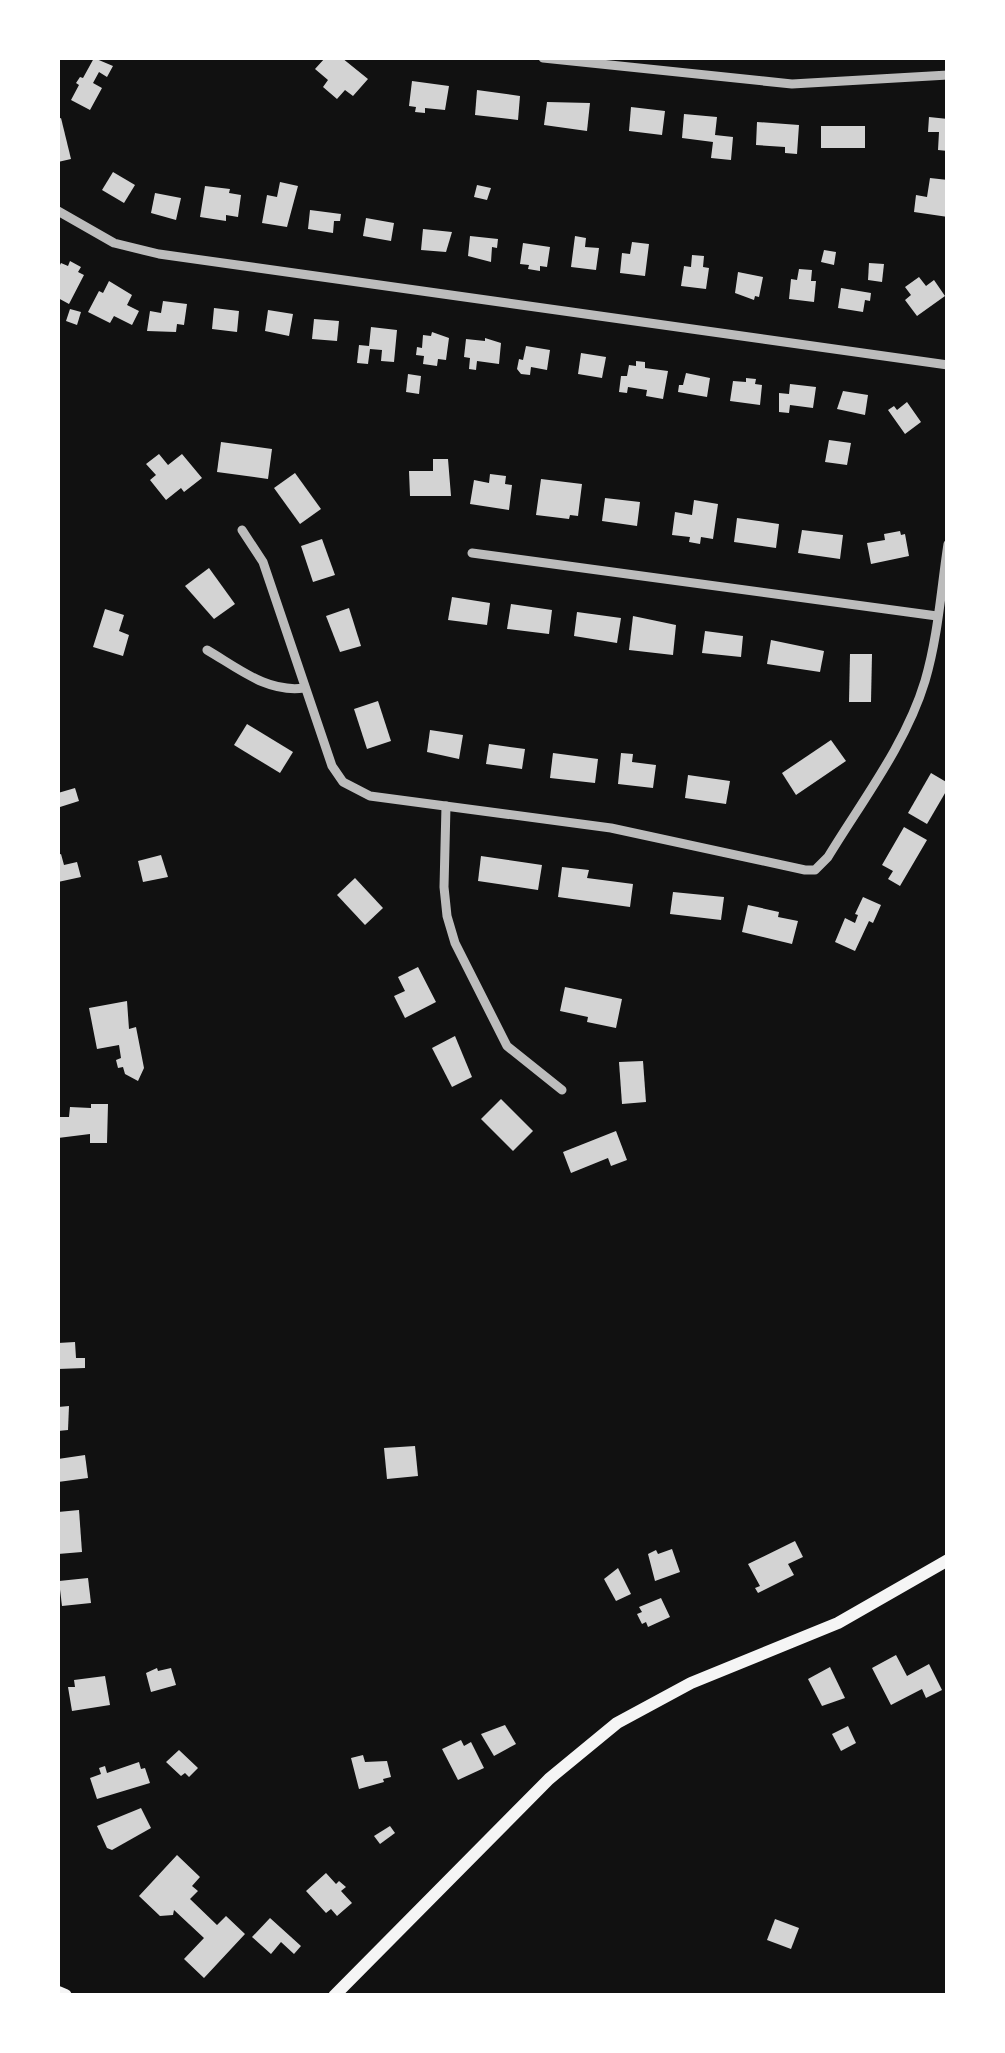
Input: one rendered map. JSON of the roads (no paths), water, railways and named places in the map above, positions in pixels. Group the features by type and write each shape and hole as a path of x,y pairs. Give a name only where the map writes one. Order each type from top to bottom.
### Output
{"main road":[{"path":"334,1996 549,1780 606,1731 691,1682 838,1623 948,1560"},
{"path":"58,1992 65,1996"}],"street":[{"path":"543,58 792,84 948,74"},
{"path":"58,211 114,243 159,254 948,364"},
{"path":"242,530 264,562 332,766 343,782 370,796 611,828 796,869 816,870 828,857 908,721 924,682 948,544"},
{"path":"472,552 938,616"},
{"path":"208,650 267,684 287,690 304,688"},
{"path":"446,806 444,887 455,942 507,1046 562,1090"}]}
